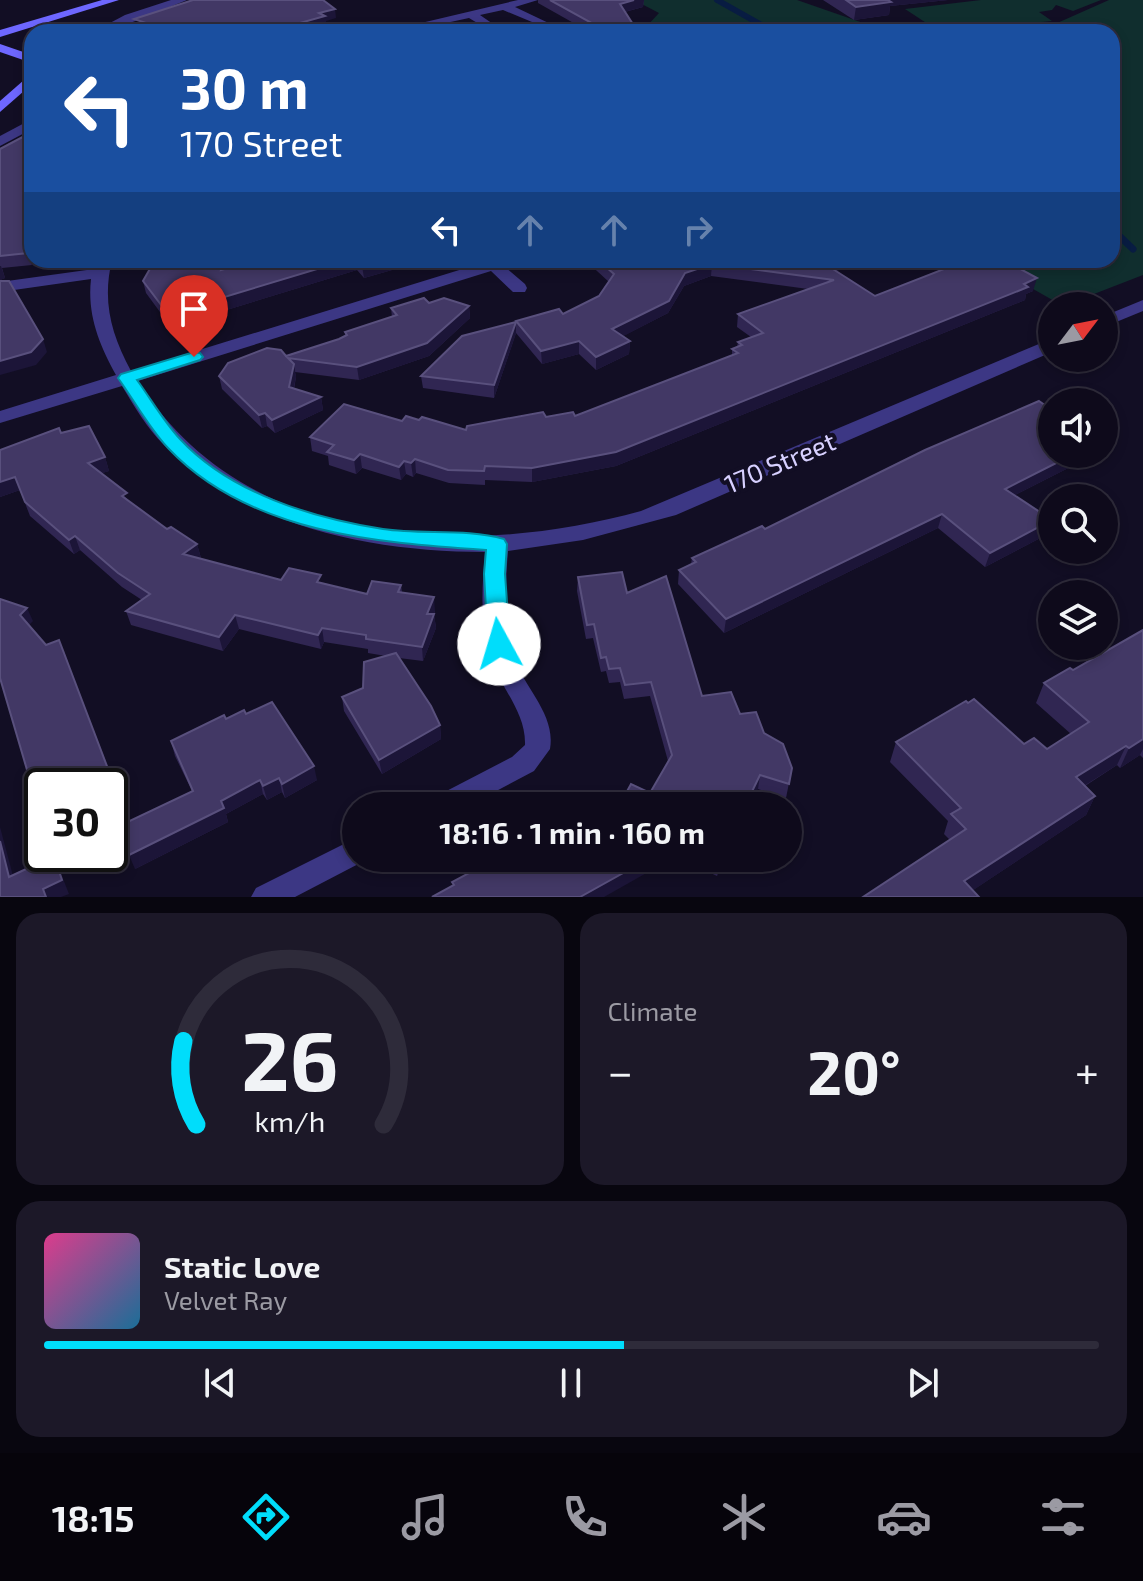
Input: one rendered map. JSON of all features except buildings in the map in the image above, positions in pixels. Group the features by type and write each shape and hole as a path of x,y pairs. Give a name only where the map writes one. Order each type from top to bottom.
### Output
{"main road":[{"path":"33,24 114,0"},
{"path":"0,34 24,27"},
{"path":"16,29 24,35"},
{"path":"0,48 24,56"},
{"path":"0,108 24,85"}],"street":[{"path":"115,24 182,0"},
{"path":"422,24 533,0"},
{"path":"458,1 487,24"},
{"path":"503,6 547,24"},
{"path":"0,142 24,128"},
{"path":"0,287 92,268"},
{"name":"170 Street","path":"101,268 96,289 98,311 116,360 173,443 201,467 236,490 277,509 370,534 436,542 497,544 600,528 668,510 1038,351"},
{"path":"0,417 479,268"},
{"path":"503,268 519,288"},
{"path":"1118,316 1143,305"},
{"path":"470,792 521,765 532,756 538,743 534,723 502,656 496,617 497,544"},
{"path":"266,897 342,858"}],"green space":[{"path":"634,0 797,0 866,24 649,24 659,13"},
{"path":"981,0 1101,0 1073,11 1056,5 1052,10 1039,12 1052,21 1021,24 928,24 905,9"},
{"path":"1109,0 1143,0 1143,275 1099,292 1038,292 996,268 1120,268 1120,24 1055,24"}],"waterway":[{"path":"717,0 760,24"},
{"path":"1120,237 1133,249"}],"route":[{"path":"194,357 127,378 173,443 201,467 236,490 299,517 383,536 497,544 494,574 499,644"}]}
